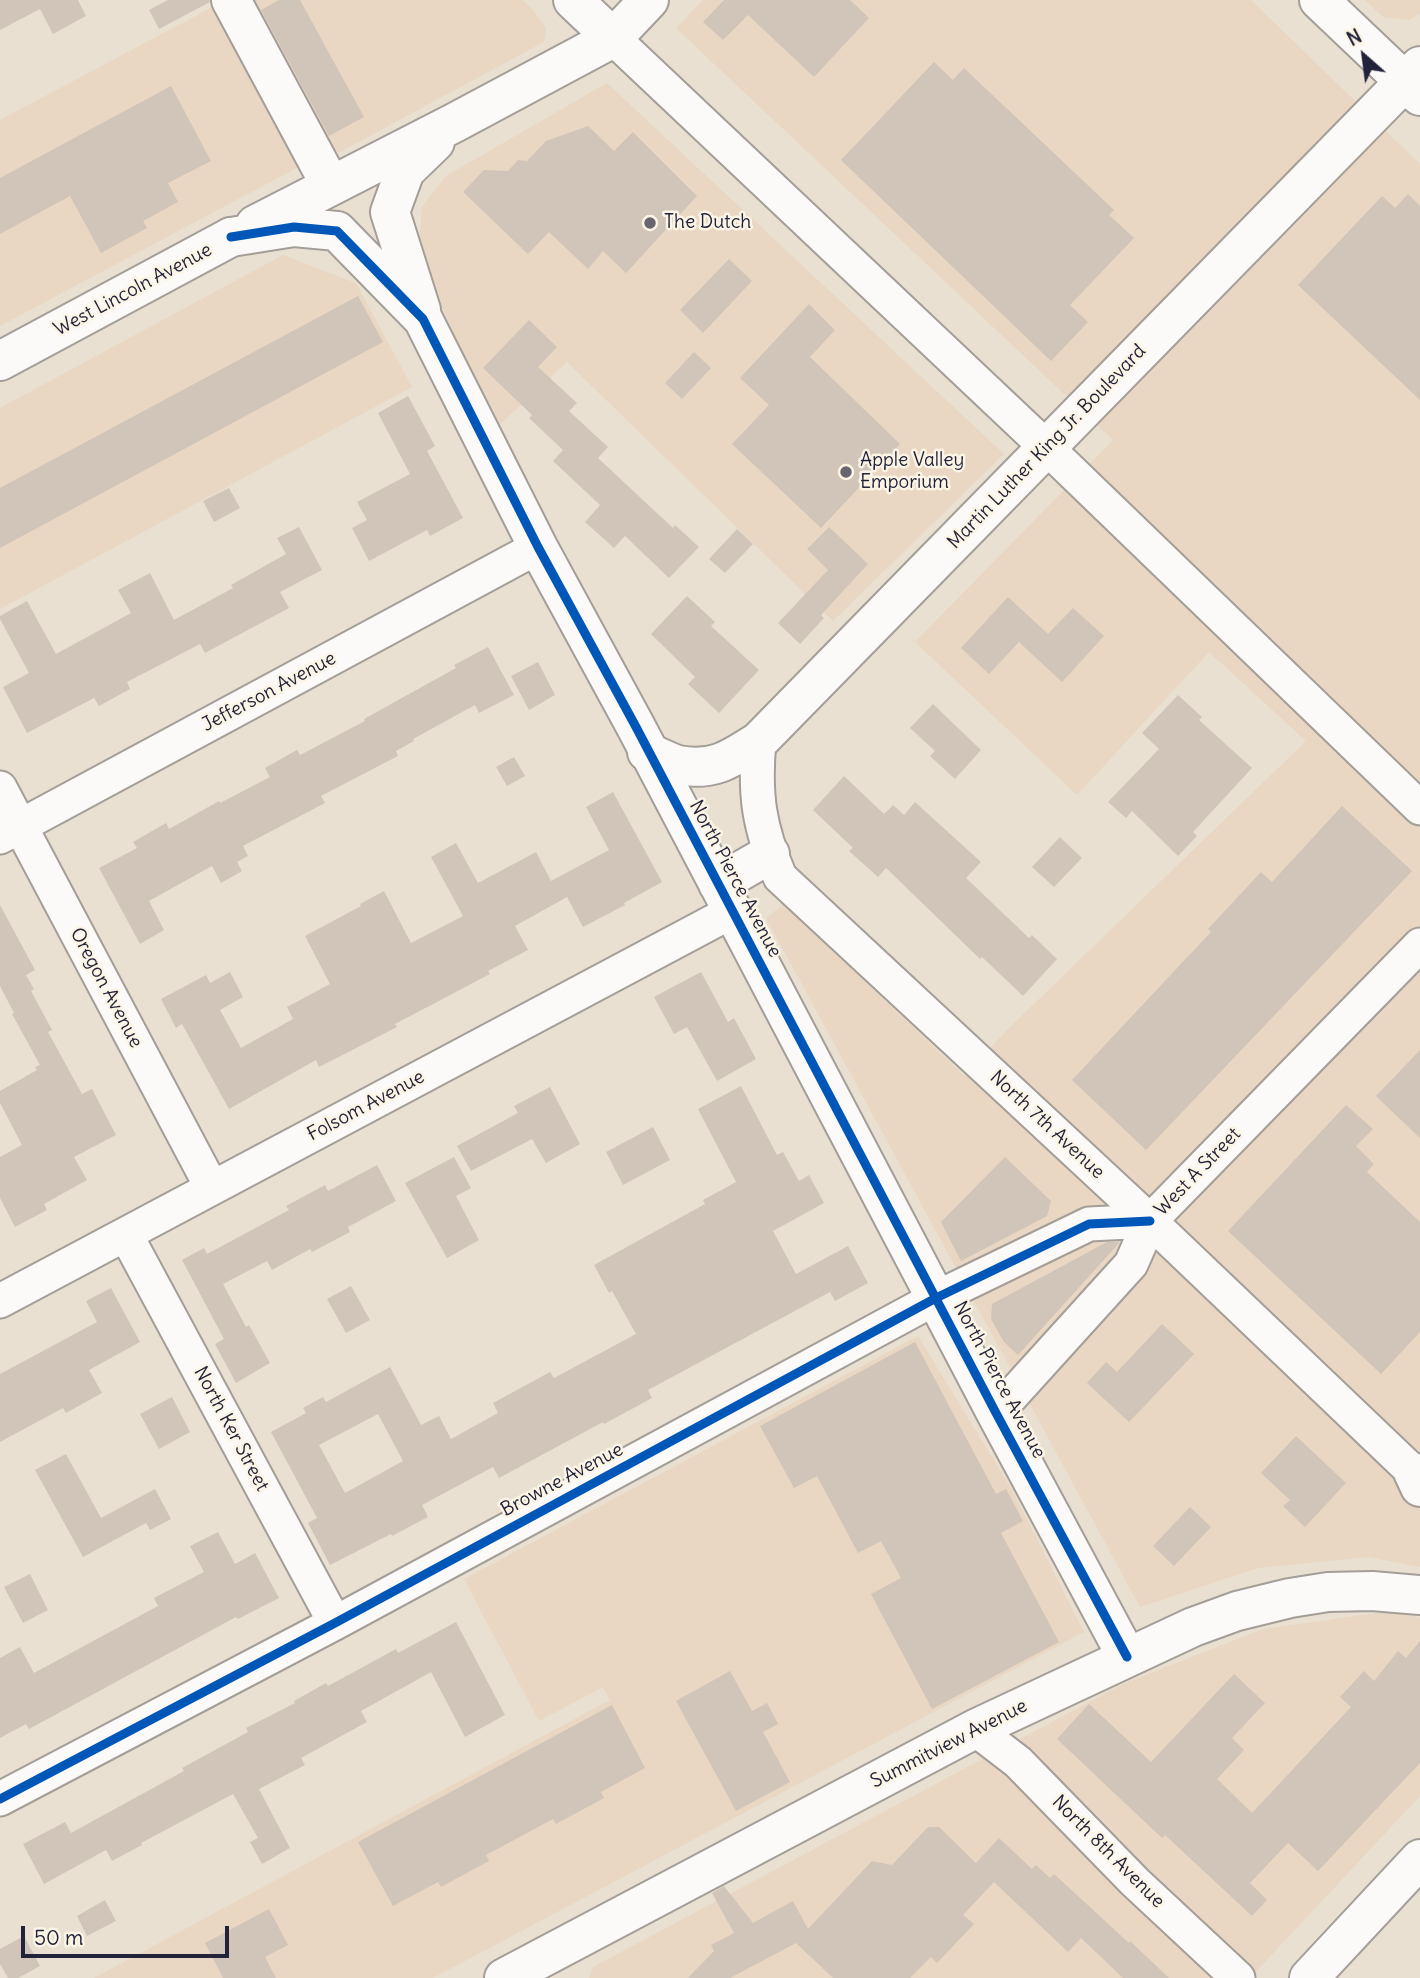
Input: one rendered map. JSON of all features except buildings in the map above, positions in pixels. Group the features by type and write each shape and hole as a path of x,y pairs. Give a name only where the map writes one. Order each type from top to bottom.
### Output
{"street":[{"path":"230,0 331,186"},
{"path":"573,0 1046,447 1420,808"},
{"name":"West Lincoln Avenue","path":"0,361 613,38 649,0"},
{"path":"1319,0 1415,81"},
{"name":"Martin Luther King Jr. Boulevard","path":"647,752 677,765 710,767 734,758 759,741 1046,447 1415,81"},
{"name":"West Lincoln Avenue","path":"423,319 390,212 405,170 454,123"},
{"name":"North Pierce Avenue","path":"231,237 294,227 337,231 423,319 538,547 1127,1657"},
{"name":"Jefferson Avenue","path":"10,832 538,547"},
{"name":"North 7th Avenue","path":"759,741 756,771 759,817 780,877 1150,1221 1418,1479"},
{"name":"Oregon Avenue","path":"0,788 10,832 212,1188"},
{"path":"725,898 770,854"},
{"name":"Folsom Avenue","path":"0,1301 212,1188 725,898"},
{"name":"West A Street","path":"996,1413 1131,1264 1150,1221 1420,945"},
{"name":"Browne Avenue","path":"0,1799 335,1623 936,1297 1089,1224 1150,1221"},
{"name":"North Ker Street","path":"126,1235 335,1623"},
{"name":"Summitview Avenue","path":"526,1973 975,1729 1193,1627 1237,1611 1328,1592 1419,1592"},
{"name":"North 8th Avenue","path":"975,1729 1018,1762 1135,1882 1238,1978"},
{"path":"1309,1978 1420,1859"}],"shaded area":[{"path":"249,0 523,0 546,28 544,42 340,152 327,150"},
{"path":"703,0 1251,0 1420,164 1420,1567 1369,1557 1258,1568 1140,1607 766,918 784,904 964,1076 1010,1027 1306,741 1209,652 1077,795 915,642 1113,440 676,28"},
{"path":"1365,0 1420,0 1420,13 1409,20 1383,17"},
{"path":"218,4 304,164 0,326 0,120"},
{"path":"607,83 1004,454 833,621 567,362 497,427 418,255 422,207 446,176"},
{"path":"283,255 356,283 412,387 0,609 0,408"},
{"path":"918,1336 1011,1488 1084,1632 433,1978 94,1978 610,1700 603,1687 539,1721 464,1579"},
{"path":"1392,1611 1420,1618 1420,1796 1250,1978 589,1978 593,1967 1123,1684 1263,1629"}],"cycle path":[{"path":"231,237 294,227 337,231 423,319 538,547 636,727 1127,1657"},
{"path":"0,1799 335,1623 936,1298 1089,1224 1150,1221"}],"place":[{"name":"The Dutch","path":"650,223"},
{"name":"Apple Valley Emporium","path":"846,472"}]}
